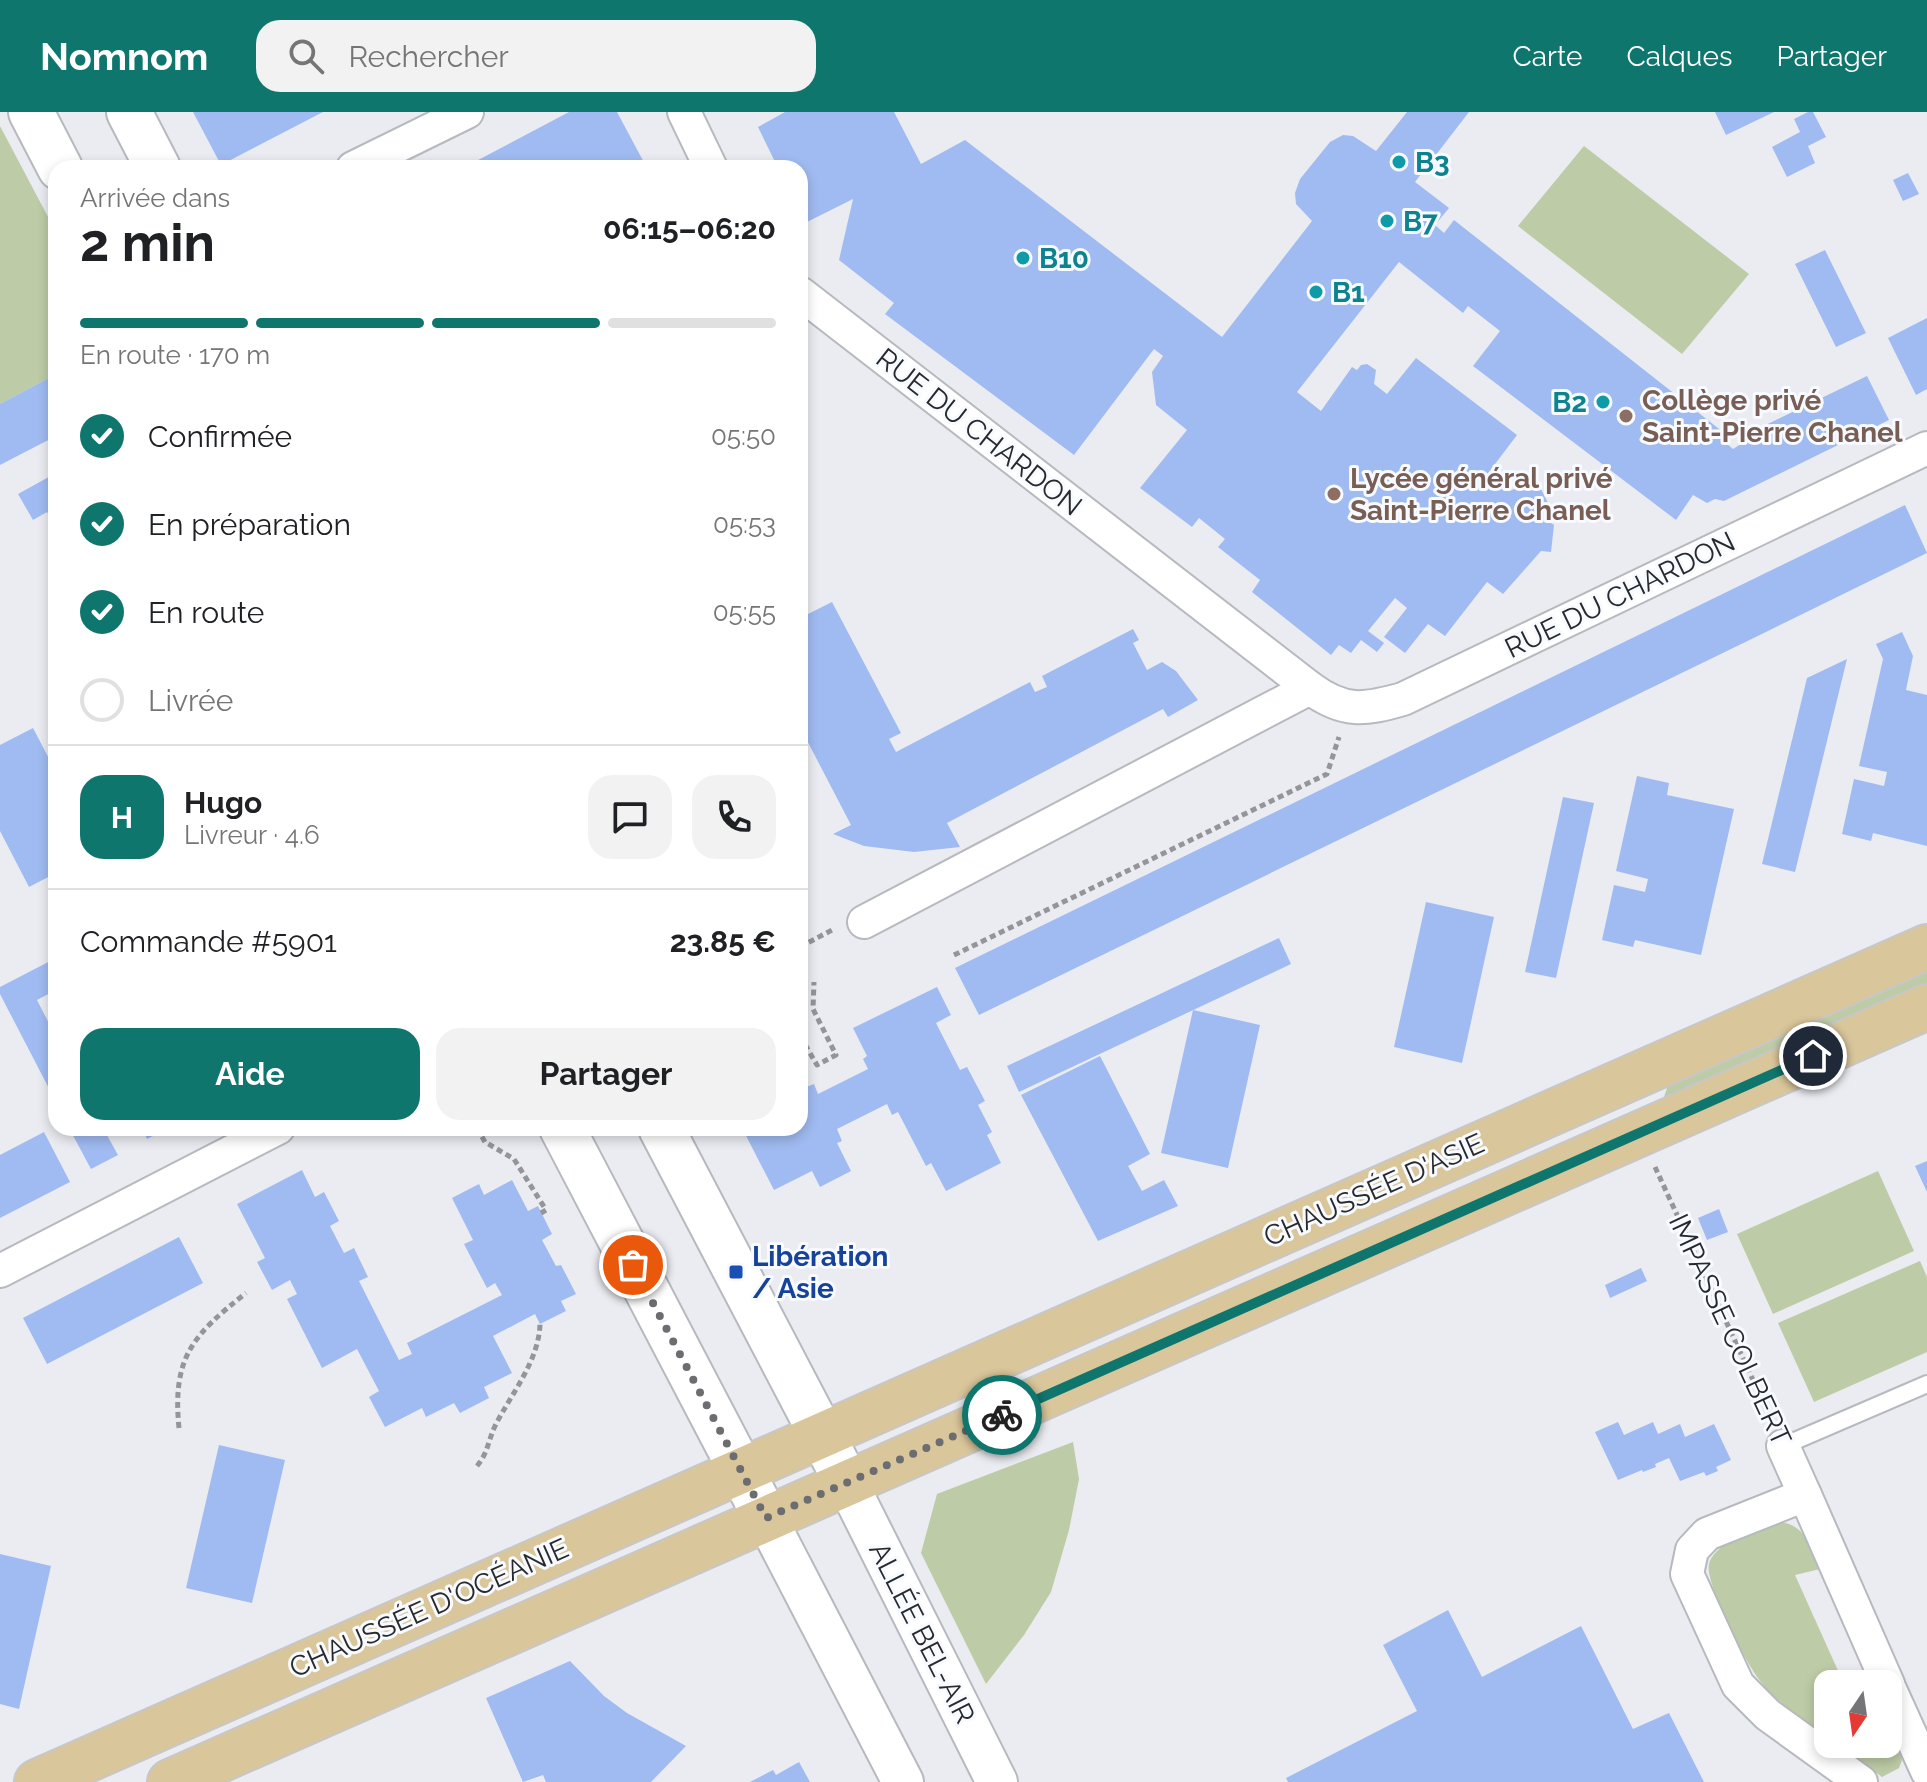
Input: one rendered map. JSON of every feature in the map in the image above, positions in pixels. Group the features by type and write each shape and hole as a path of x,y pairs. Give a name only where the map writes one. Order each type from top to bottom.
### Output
{"main road":[{"path":"31,112 56,160"},
{"path":"129,112 154,160"},
{"name":"CHAUSSÉE D'ASIE","path":"821,1434 1927,947"},
{"name":"CHAUSSÉE D'ASIE","path":"847,1483 1927,1007"},
{"path":"566,1136 766,1518"},
{"path":"665,1136 847,1483"},
{"name":"CHAUSSÉE D'OCÉANIE","path":"37,1782 821,1434"},
{"name":"CHAUSSÉE D'OCÉANIE","path":"170,1782 847,1483"}],"street":[{"path":"369,160 467,112"},
{"path":"684,112 707,160"},
{"name":"RUE DU CHARDON","path":"808,299 1310,688 1329,702 1349,708 1378,706 1403,699 1927,448"},
{"path":"864,922 1310,688"},
{"path":"0,1271 262,1136"},
{"name":"IMPASSE COLBERT","path":"1783,1446 1882,1670"},
{"name":"ALLÉE BEL-AIR","path":"847,1483 997,1782"},
{"path":"1805,1495 1707,1534 1692,1550 1687,1574 1738,1685 1768,1715 1861,1782"},
{"path":"766,1518 903,1782"},
{"name":"IMPASSE COLBERT","path":"1902,1715 1927,1771"}],"lane":[{"path":"1783,1446 1927,1384"}],"path":[{"path":"954,955 1327,774 1339,737"},
{"path":"808,1050 817,1065 836,1055 813,1009 814,982"},
{"path":"482,1136 485,1142 514,1159 546,1210 541,1213"},
{"name":"IMPASSE COLBERT","path":"1654,1165 1783,1446"},
{"path":"179,1428 177,1404 187,1350 208,1323 246,1293"},
{"path":"477,1466 486,1456 494,1429 539,1341 540,1324"}],"green space":[{"path":"0,126 48,217 48,378 0,404"},
{"path":"1584,146 1749,274 1682,354 1518,226"},
{"path":"1927,970 1927,987 1661,1106 1668,1085"},
{"path":"1878,1171 1914,1251 1773,1314 1737,1234"},
{"path":"1920,1261 1927,1277 1927,1352 1814,1402 1778,1323"},
{"path":"1073,1442 1079,1479 1069,1530 1051,1592 1024,1635 986,1684 921,1553 937,1494"},
{"path":"1781,1522 1797,1528 1810,1546 1820,1569 1795,1575 1838,1670 1814,1670 1814,1728 1784,1705 1761,1682 1728,1623 1709,1574 1709,1564 1719,1549 1762,1526"},
{"path":"1856,1758 1901,1758 1899,1768 1882,1777"}],"building":[{"path":"193,112 323,112 231,160 218,160"},
{"path":"569,112 617,112 643,160 478,160"},
{"path":"785,112 894,112 921,164 965,140 1222,337 1312,221 1296,204 1295,193 1300,179 1330,142 1343,135 1353,136 1376,151 1407,112 1469,112 1415,182 1449,208 1435,225 1444,233 1454,220 1728,436 1725,442 1733,449 1744,442 1741,437 1867,376 1889,420 1724,501 1715,499 1707,503 1693,495 1676,520 1473,366 1500,331 1468,306 1463,313 1399,262 1297,392 1321,411 1352,367 1357,370 1367,364 1376,370 1374,384 1387,394 1416,358 1517,435 1489,472 1513,490 1526,472 1541,489 1554,525 1551,552 1541,551 1503,594 1487,582 1445,636 1428,624 1405,653 1384,637 1407,608 1395,598 1368,631 1384,643 1377,652 1361,640 1351,653 1339,645 1331,655 1252,592 1260,580 1218,547 1225,539 1199,518 1192,527 1140,488 1187,430 1156,405 1152,372 1163,356 1154,349 1074,455 885,314 894,303 839,260 853,199 808,222 808,160 774,160 758,127"},
{"path":"1715,112 1774,112 1726,135"},
{"path":"1813,112 1826,137 1808,146 1815,163 1787,177 1772,147 1800,132 1794,119"},
{"path":"1908,173 1919,194 1903,201 1893,180"},
{"path":"1825,250 1866,333 1836,347 1795,264"},
{"path":"1927,318 1927,389 1916,395 1888,338"},
{"path":"48,378 48,440 0,465 0,404"},
{"path":"48,477 48,514 33,520 18,494"},
{"path":"1905,505 1927,553 979,1015 955,968"},
{"path":"832,602 901,733 889,739 896,752 1030,682 1035,692 1047,687 1042,676 1133,629 1139,640 1133,643 1147,670 1162,662 1176,671 1198,700 1168,717 1163,709 947,823 960,847 914,852 864,846 833,834 851,825 808,742 808,614"},
{"path":"1902,632 1913,656 1906,690 1927,695 1927,846 1873,833 1871,841 1842,834 1854,779 1884,786 1887,772 1859,766 1883,659 1876,644"},
{"path":"1847,659 1795,872 1762,864 1807,678"},
{"path":"33,728 48,757 48,877 29,887 0,831 0,745"},
{"path":"1637,776 1669,783 1667,795 1734,809 1701,955 1635,940 1633,947 1602,940 1614,885 1645,892 1648,879 1616,871"},
{"path":"1563,797 1594,803 1556,978 1525,972"},
{"path":"1426,902 1494,917 1462,1063 1394,1047"},
{"path":"1279,938 1291,964 1019,1092 1007,1066"},
{"path":"48,962 48,994 37,1000 48,1021 48,1087 0,994 0,987"},
{"path":"937,987 951,1015 936,1023 960,1070 967,1067 985,1101 978,1105 992,1132 987,1135 1001,1163 946,1191 931,1163 926,1166 898,1112 892,1115 887,1104 837,1129 842,1141 837,1143 851,1171 820,1187 812,1171 774,1190 746,1136 808,1136 808,1086 814,1084 818,1094 868,1069 863,1059 867,1056 853,1028"},
{"path":"1193,1010 1260,1025 1228,1168 1161,1153"},
{"path":"1100,1056 1150,1154 1128,1166 1142,1191 1164,1180 1178,1206 1098,1241 1021,1095"},
{"path":"44,1132 70,1182 0,1218 0,1155"},
{"path":"73,1136 107,1136 118,1155 91,1169"},
{"path":"1927,1161 1927,1192 1915,1166"},
{"path":"302,1170 315,1197 324,1192 339,1221 330,1226 344,1253 354,1248 368,1277 359,1281 399,1360 412,1354 407,1343 502,1295 495,1283 487,1288 464,1244 473,1240 452,1198 479,1184 484,1195 512,1180 528,1211 538,1206 552,1234 542,1240 556,1266 561,1265 576,1294 561,1301 566,1311 540,1324 535,1314 493,1336 512,1373 484,1387 489,1398 460,1413 454,1403 426,1417 422,1408 385,1427 369,1397 379,1391 357,1349 322,1368 287,1299 297,1294 290,1280 272,1290 257,1262 265,1258 237,1204"},
{"path":"1719,1209 1728,1232 1707,1240 1698,1218"},
{"path":"179,1237 203,1283 47,1364 23,1318"},
{"path":"1641,1268 1647,1281 1610,1298 1605,1285"},
{"path":"1618,1422 1624,1435 1653,1422 1658,1434 1680,1424 1685,1437 1714,1424 1731,1460 1706,1476 1704,1472 1680,1481 1669,1458 1655,1464 1656,1467 1618,1480 1595,1432"},
{"path":"219,1445 285,1460 252,1603 186,1588"},
{"path":"0,1554 51,1566 19,1709 0,1704"},
{"path":"1448,1610 1482,1677 1581,1626 1633,1729 1669,1713 1704,1782 1288,1782 1286,1778 1417,1711 1383,1645"},
{"path":"570,1661 604,1696 627,1713 686,1746 651,1782 546,1782 543,1775 523,1782 486,1698"},
{"path":"799,1762 810,1782 750,1782 773,1770 776,1775"}],"way so far":[{"path":"633,1265 766,1518 1002,1415"}],"place":[{"name":"B3","path":"1399,162"},
{"name":"B7","path":"1387,221"},
{"name":"B10","path":"1023,258"},
{"name":"B1","path":"1316,292"},
{"name":"B2","path":"1603,402"},
{"name":"Collège privé Saint-Pierre Chanel","path":"1626,416"},
{"name":"Lycée général privé Saint-Pierre Chanel","path":"1334,494"},
{"name":"Libération / Asie","path":"736,1272"}],"route":[{"path":"1002,1415 1813,1056"}]}
